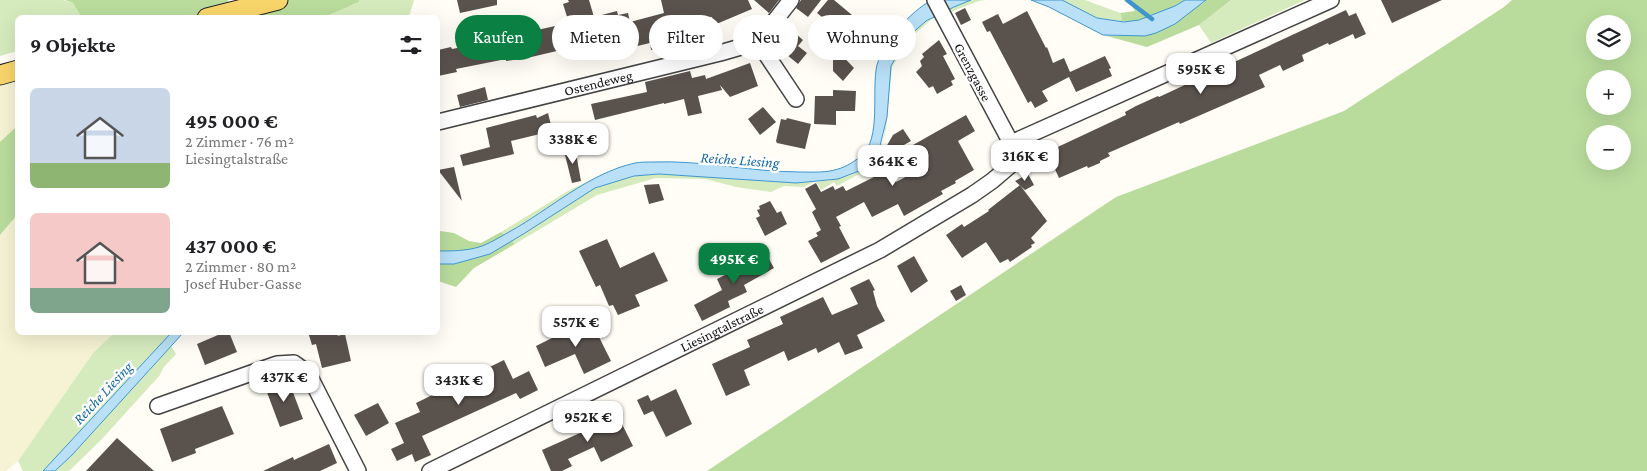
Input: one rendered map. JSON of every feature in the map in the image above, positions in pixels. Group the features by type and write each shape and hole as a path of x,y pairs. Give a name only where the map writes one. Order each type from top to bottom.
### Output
{"main road":[{"path":"219,15 278,0"},
{"path":"0,75 15,71"}],"street":[{"path":"779,15 791,0"},
{"name":"Grenzgasse","path":"935,0 1011,143"},
{"path":"1011,143 1331,0"},
{"name":"Ostendeweg","path":"440,122 733,49"},
{"path":"770,60 796,99"},
{"name":"Liesingtalstraße","path":"430,471 880,250 992,181 1012,164 1011,143"},
{"path":"158,406 277,364 294,363 308,373 358,471"}],"shaded area":[{"path":"15,80 15,128 0,142 0,84"},
{"path":"15,217 15,335 112,335 93,353 18,461 6,471 0,471 0,235"}],"green space":[{"path":"0,0 63,0 73,3 82,15 15,15 15,52 0,56"},
{"path":"65,0 228,0 230,8 285,0 359,0 359,2 329,15 81,15 73,3"},
{"path":"359,0 414,0 410,15 329,15 359,2"},
{"path":"971,0 985,0 979,1 932,19 916,33 916,29 946,10"},
{"path":"1062,0 1085,0 1120,13 1122,19 1120,21 1097,18"},
{"path":"1128,0 1185,0 1171,8 1145,18 1120,21 1122,19 1120,13 1135,11"},
{"path":"1206,0 1231,0 1199,25 1147,47 1103,35 1117,36 1202,4"},
{"path":"1231,0 1305,0 1211,43 1199,25"},
{"path":"1512,0 1647,0 1647,471 707,471 1116,197 1344,111"},
{"path":"893,60 896,60 892,67 886,130 877,159 859,174 837,186 834,182 821,190 816,182 852,175 866,166 876,156 882,142 886,124 889,75"},
{"path":"15,128 15,217 0,235 0,142"},
{"path":"603,174 504,235 501,232 568,191"},
{"path":"659,174 796,183 815,182 804,187 784,186 771,192 736,187 705,179 656,178 597,195 515,244 511,241 595,188 634,176"},
{"path":"440,231 454,233 469,241 481,243 501,232 515,244 474,268 456,287 440,282"},
{"path":"112,335 169,335 43,471 23,471 18,461 93,353"},
{"path":"171,346 176,354 163,368 160,375 101,440 69,471 55,471 72,455"}],"water":[{"path":"932,0 971,0 926,21 916,30 916,15 912,15"},
{"path":"1031,0 1062,0 1097,18 1124,22 1139,20 1175,6 1185,0 1206,0 1175,24 1145,36 1103,35 1049,7"},
{"path":"879,60 894,60 891,66 887,117 878,154 859,171 838,179 796,183 659,174 634,176 595,188 490,254 454,264 440,264 440,251 469,249 487,244 524,223 585,183 618,168 635,163 690,163 801,172 829,171 841,168 861,156 872,138"},
{"path":"169,335 181,335 72,455 55,471 43,471"}],"building":[{"path":"457,0 497,0 497,5 460,13"},
{"path":"568,0 589,0 593,15 566,15 563,4 569,2"},
{"path":"661,0 748,0 752,9 733,15 733,17 723,21 723,15 656,15 664,13"},
{"path":"754,0 779,0 769,13"},
{"path":"801,0 821,0 808,17 796,8"},
{"path":"828,0 834,0 852,15 819,15 817,13"},
{"path":"1381,0 1442,0 1392,23"},
{"path":"965,8 971,20 961,25 955,13"},
{"path":"1346,10 1349,16 1356,13 1366,34 1355,39 1353,34 1329,45 1328,43 1302,55 1304,61 1283,71 1280,65 1259,75 1265,87 1108,153 1110,156 1100,161 1100,163 1088,168 1087,166 1059,178 1047,152 1126,115 1125,112 1136,106"},
{"path":"617,11 618,15 602,15"},
{"path":"1027,11 1047,47 1053,63 1064,58 1070,72 1105,56 1111,68 1109,69 1112,76 1076,92 1069,77 1042,91 1048,101 1035,108 1031,101 1028,103 990,31 987,32 982,22 998,14 1003,24"},
{"path":"649,17 649,43 639,46 639,20"},
{"path":"552,27 552,52 542,54 542,29"},
{"path":"798,36 803,40 798,46"},
{"path":"939,40 947,54 943,56 955,79 951,81 953,85 937,94 933,86 929,88 916,72 922,66 920,61 924,57 922,54"},
{"path":"798,46 807,53 798,64 793,60 798,60"},
{"path":"451,47 452,49 455,48 455,60 501,60 456,69 457,72 440,76 440,50"},
{"path":"833,60 846,60 854,68 843,81 833,71"},
{"path":"750,63 758,86 730,97 720,85 722,90 698,96 702,113 688,116 684,99 595,120 591,104 647,92 645,82 690,71 692,78 705,75 706,79"},
{"path":"485,87 488,100 460,107 457,95"},
{"path":"833,90 856,91 855,111 836,111 836,125 814,124 815,96 833,96"},
{"path":"763,107 776,122 760,135 748,119"},
{"path":"548,113 551,125 539,128 540,134 511,141 514,154 463,166 460,155 490,147 486,128 536,115 537,118"},
{"path":"966,115 975,131 958,141 974,170 941,191 943,194 904,216 898,204 872,217 864,202 836,217 850,248 821,263 808,241 818,236 816,233 821,230 812,212 816,209 805,189 816,183 821,192 833,186 835,190 843,186 846,191 874,177 869,169 882,160 896,182 926,166 913,145"},
{"path":"787,118 811,124 805,149 777,143 781,119 786,120"},
{"path":"903,129 911,141 879,159 893,135"},
{"path":"575,148 581,181 572,183 564,151"},
{"path":"454,167 462,201 440,173 440,170"},
{"path":"1028,174 1034,185 1025,190 1015,181"},
{"path":"659,184 664,200 649,204 644,185"},
{"path":"1020,185 1047,221 1031,238 1035,243 1031,245 1032,247 1010,262 1008,259 1000,263 986,242 962,258 946,235 962,224 964,227 989,211"},
{"path":"770,201 777,213 781,211 787,224 765,236 756,218 760,216 757,210 760,209 759,206"},
{"path":"607,239 620,268 654,252 668,281 635,295 640,306 618,315 613,305 609,306 600,285 596,287 579,251"},
{"path":"764,250 774,268 744,285 747,292 728,301 730,307 702,321 694,305 722,290 717,279 747,264 744,261"},
{"path":"914,256 928,281 911,293 897,266"},
{"path":"869,279 875,290 873,291 877,306 885,321 857,335 863,348 845,355 839,342 818,353 816,348 788,361 784,351 744,370 750,385 726,396 712,364 750,347 747,340 783,324 780,317 823,297 832,315 858,304 850,288"},
{"path":"961,285 966,295 956,301 950,291"},
{"path":"590,319 611,361 584,374 575,354 545,367 536,346"},
{"path":"218,335 230,335 237,352 205,365 197,344"},
{"path":"309,335 345,335 351,361 322,368 316,344 312,345"},
{"path":"504,360 513,379 529,371 538,390 520,399 516,393 422,436 431,455 415,462 412,454 397,461 391,449 404,443 395,423 420,412 416,403"},
{"path":"288,379 303,419 280,427 265,387"},
{"path":"676,389 692,424 666,437 653,411 644,415 637,400 648,395 651,401"},
{"path":"378,403 389,423 366,436 354,415"},
{"path":"222,406 234,434 195,449 196,453 172,462 160,429"},
{"path":"584,409 594,430 619,418 633,446 601,462 594,447 568,459 572,466 562,471 551,471 542,450 580,433 572,414"},
{"path":"117,438 154,471 86,471"},
{"path":"329,444 337,463 320,471 263,471 293,457 294,460"}],"waterway":[{"path":"1127,0 1152,19"}],"water label":[{"name":"Reiche Liesing","path":"740,160"},
{"name":"Reiche Liesing","path":"103,393"}]}
